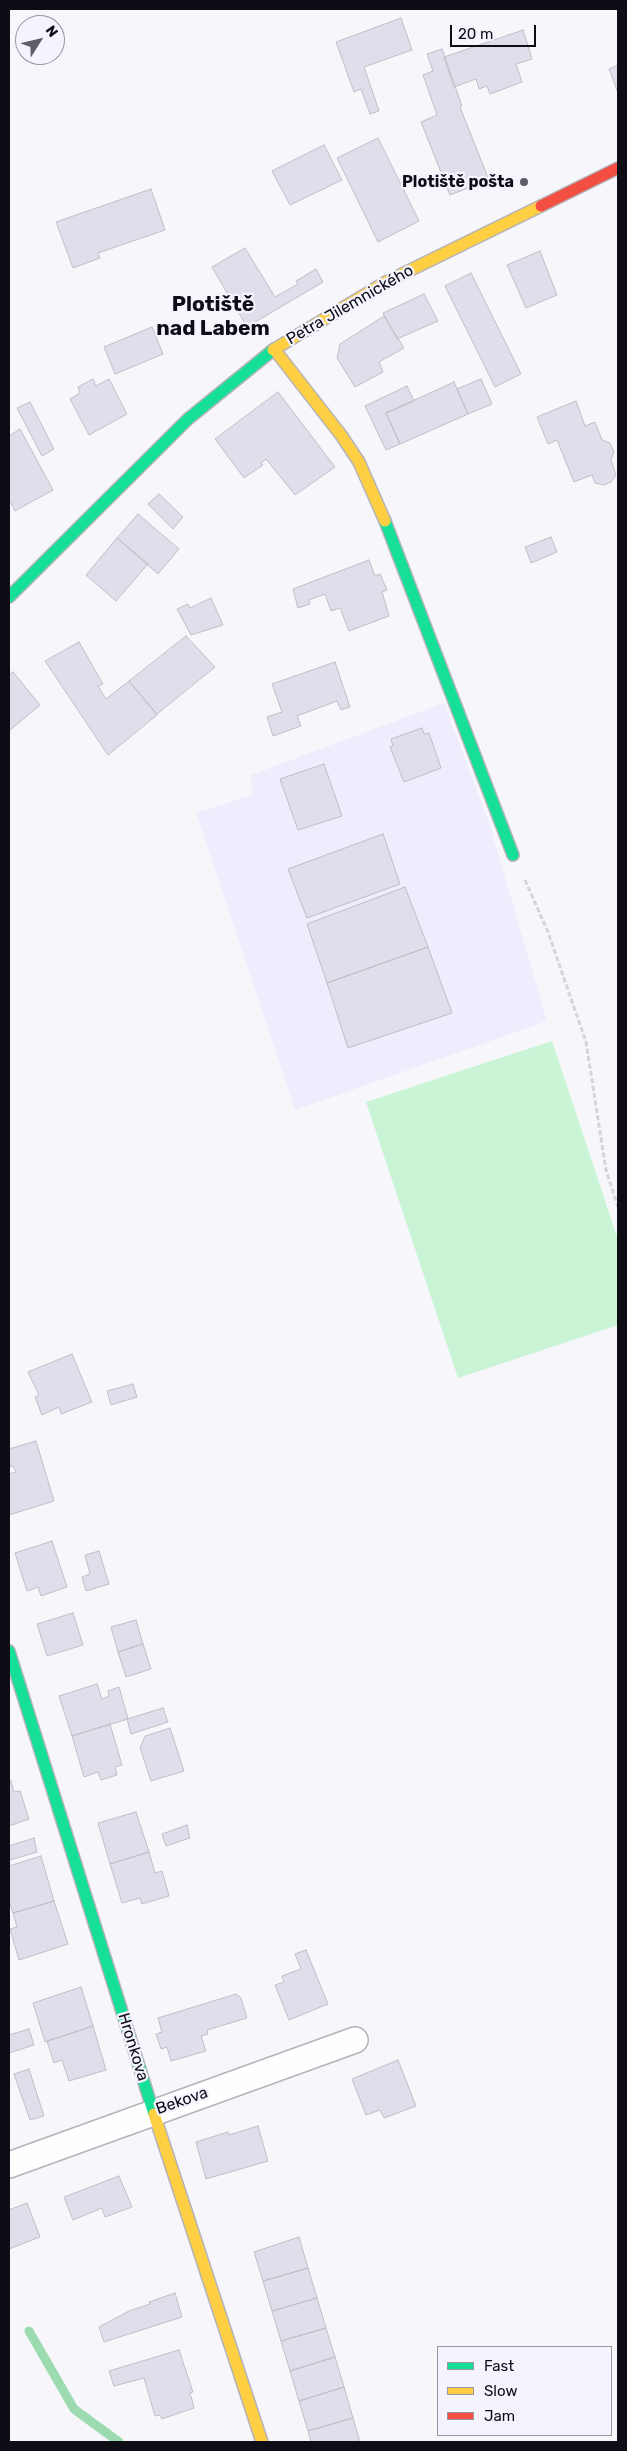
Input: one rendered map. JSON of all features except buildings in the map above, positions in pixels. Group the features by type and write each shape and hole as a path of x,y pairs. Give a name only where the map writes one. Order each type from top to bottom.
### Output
{"street":[{"name":"Petra Jilemnického","path":"9,596 188,419 274,349 386,282 618,168"},
{"path":"274,349 360,462 375,494 513,855"},
{"name":"Hronkova","path":"9,1651 152,2111 262,2442"},
{"name":"Bekova","path":"9,2164 152,2111 355,2040"}],"path":[{"path":"513,855 548,932 586,1042 606,1170 618,1207"}],"shaded area":[{"path":"444,703 489,823 547,1021 295,1110 196,813 252,795 251,775"}],"green space":[{"path":"552,1041 618,1240 618,1325 458,1378 366,1102"}],"waterway":[{"path":"29,2331 74,2409 119,2442"}],"traffic: fast":[{"path":"9,597 188,419 273,350"},
{"path":"385,521 513,855"},
{"path":"9,1651 154,2114"}],"traffic: slow":[{"path":"273,350 386,282 541,206"},
{"path":"274,349 341,435 359,462 385,521"},
{"path":"154,2114 262,2442"}],"traffic: jam":[{"path":"541,206 618,168"}],"place":[{"name":"Plotiště pošta","path":"524,182"}],"district":[{"name":"Plotiště nad Labem","path":"213,317"}]}
